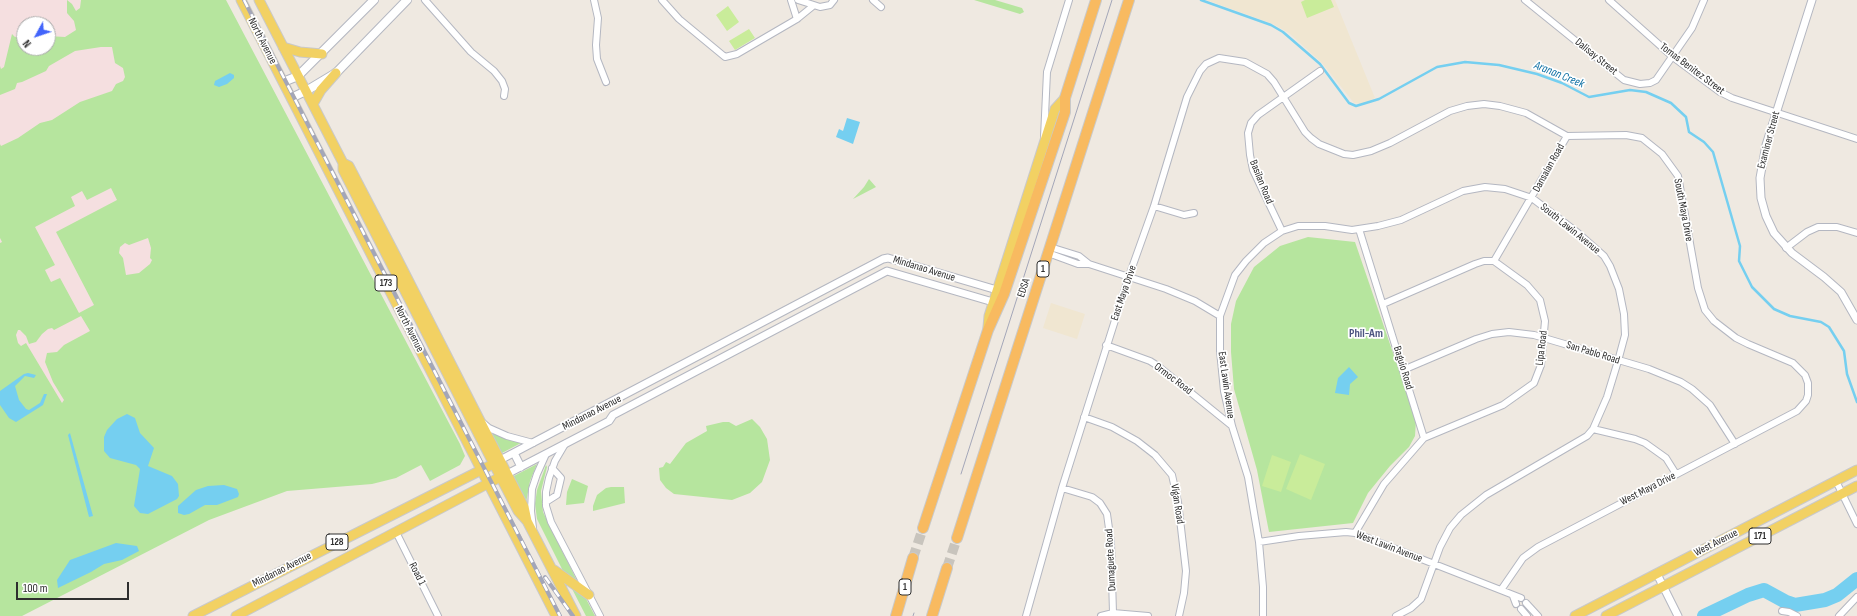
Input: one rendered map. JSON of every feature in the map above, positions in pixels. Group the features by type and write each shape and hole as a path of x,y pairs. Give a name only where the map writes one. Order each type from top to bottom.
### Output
{"highway":[{"name":"EDSA","path":"957,538 1129,0"},
{"name":"EDSA","path":"923,528 988,330 1004,294 1066,112 1064,98 1094,1"},
{"name":"1","path":"896,616 913,558"},
{"path":"932,616 947,568"}],"main road":[{"name":"North Avenue","path":"241,0 556,616"},
{"name":"North Avenue","path":"259,0 343,163 343,170 402,285 437,346 497,461"},
{"path":"283,82 298,76 322,54 374,0"},
{"path":"313,104 321,90 336,73 407,0"},
{"path":"283,47 300,52 322,54"},
{"path":"291,98 336,73"},
{"name":"EDSA","path":"988,330 989,316 993,302 1055,109 1064,98"},
{"name":"North Avenue","path":"343,163 349,166 401,266 437,346"},
{"path":"388,257 401,266"},
{"path":"402,285 405,275"},
{"name":"North Avenue","path":"453,377 480,420 518,511 527,520 576,616"},
{"name":"Mindanao Avenue","path":"193,616 480,468 497,461"},
{"name":"West Avenue","path":"1575,616 1857,470"},
{"name":"Mindanao Avenue","path":"236,616 504,476"},
{"name":"West Avenue","path":"1606,616 1663,585 1857,486"},
{"path":"552,569 589,595"}],"street":[{"path":"425,0 471,52 502,81 505,89 504,96"},
{"path":"594,0 598,18 596,45 597,59 606,82"},
{"path":"662,0 678,19 725,57 737,54 797,19 813,6"},
{"path":"792,0 797,19"},
{"path":"798,0 813,6 827,6 834,0"},
{"path":"873,0 881,6"},
{"path":"1043,148 1047,72 1069,0"},
{"name":"Dalisay Street","path":"1525,0 1624,80 1640,84 1650,83 1656,80 1692,28 1704,0"},
{"name":"Tomas Benitez Street","path":"1610,0 1673,57 1720,92 1732,98 1857,139"},
{"name":"Examiner Street","path":"1812,0 1762,161 1760,184 1761,198 1766,216 1774,233 1786,248 1841,292 1857,320"},
{"name":"East Maya Drive","path":"1026,616 1062,488 1106,345 1154,206 1187,97 1197,76 1206,64 1219,58 1252,64 1267,74 1283,96"},
{"name":"Basilan Road","path":"1282,231 1254,170 1248,138 1252,123 1258,115 1320,71"},
{"name":"South Maya Drive","path":"1283,96 1311,138 1319,144 1344,154 1353,155 1371,151 1390,143 1442,115 1474,105 1500,106 1526,113 1567,136 1634,136 1648,141 1666,158 1678,176 1698,288 1705,310 1714,322 1736,338 1798,366 1808,383 1806,401"},
{"name":"Dansalan Road","path":"1494,261 1567,136"},
{"name":"South Lawin Avenue","path":"1220,316 1234,276 1251,255 1282,231 1298,226 1308,225 1359,229 1401,220 1462,191 1484,186 1505,189 1532,198 1578,233 1604,256 1610,266 1619,289 1624,314 1625,336 1607,397 1593,429 1578,442 1486,494 1472,506 1450,528 1433,564 1424,594 1419,602 1396,616"},
{"path":"1154,206 1184,215 1194,213"},
{"path":"1786,248 1806,232 1818,227 1837,227 1857,233"},
{"name":"Baguio Road","path":"1359,229 1424,438"},
{"path":"1049,250 1078,264 1089,264 1129,276 1195,302 1220,316"},
{"name":"Mindanao Avenue","path":"497,461 884,259 888,258 997,290"},
{"path":"1383,304 1475,264 1484,261 1494,261"},
{"name":"Lipa Road","path":"1355,533 1384,484 1424,438 1503,405 1534,383 1540,371 1546,321 1540,300 1527,285 1494,261"},
{"name":"Mindanao Avenue","path":"504,476 609,421 613,415 886,271 993,302"},
{"path":"964,293 969,288 968,282"},
{"name":"East Lawin Avenue","path":"1220,316 1220,351 1224,385 1232,426 1248,477 1259,542 1263,587 1263,616"},
{"name":"San Pablo Road","path":"1404,370 1476,339 1492,334 1509,332 1544,338 1665,375 1692,388 1715,410 1735,444"},
{"name":"Ormoc Road","path":"1106,345 1150,361 1158,366 1232,426"},
{"name":"West Maya Drive","path":"1501,590 1523,558 1538,547 1797,411 1806,401"},
{"name":"Vigan Road","path":"1084,417 1112,427 1137,441 1155,455 1172,475 1178,502 1186,571 1180,616"},
{"path":"480,420 489,428 508,436 534,443"},
{"path":"1593,429 1646,443 1666,458 1676,474"},
{"path":"565,444 552,468 546,487 546,502 551,522 600,616"},
{"path":"514,453 521,467"},
{"path":"534,534 530,511 532,489 546,454"},
{"path":"546,502 557,495 561,478 552,468"},
{"path":"1836,481 1857,524"},
{"name":"Dumaguete Road","path":"1062,488 1092,497 1100,503 1107,514 1111,543 1113,614"},
{"name":"Road 1","path":"396,532 438,616"},
{"name":"West Lawin Avenue","path":"1259,542 1338,532 1355,533 1501,590 1524,601 1538,616"},
{"path":"1657,574 1678,616"},
{"path":"1513,596 1518,606 1527,616"},
{"path":"1839,616 1857,597"},
{"path":"1782,611 1798,616"},
{"path":"1100,616 1113,614 1148,616"}],"shaded area":[{"path":"0,0 101,0 216,222 65,408 0,356"},
{"path":"1206,0 1335,0 1375,98 1361,104 1354,103 1322,63 1289,33 1273,24"},
{"path":"1051,303 1085,314 1077,339 1043,328"}],"green space":[{"path":"67,0 72,4 76,11 80,8 81,0 226,0 465,456 460,465 430,481 421,465 396,478 372,484 287,491 209,520 22,616 0,616 0,243 2,242 0,238 0,144 1,146 18,138 40,123 52,120 80,102 112,91 116,84 123,81 125,77 123,68 115,63 112,47 101,47 75,51 49,66 46,71 17,83 15,89 0,95 0,66 1,69 4,67 12,34 16,37 16,56 56,56 56,36 65,37 76,30 74,21 67,13","holes":["111,188 117,200 56,232 94,305 79,313 60,278 51,282 45,270 55,265 35,227 75,206 71,197 82,191 87,200","148,238 151,248 150,258 152,260 150,264 139,273 126,275 123,258 119,253 120,247 125,243 129,245","81,316 90,331 64,345 57,352 47,353 45,362 53,382 64,400 62,403 26,343 21,346 18,343 16,335 18,330 20,330 26,336 29,344 36,342 48,329 52,328 54,330"]},
{"path":"974,0 995,0 1022,8 1024,12 1020,14"},
{"path":"1305,0 1331,0 1334,7 1307,18 1301,2"},
{"path":"728,6 739,22 727,31 716,15"},
{"path":"749,29 755,38 735,50 729,41"},
{"path":"869,179 876,187 853,199 864,187"},
{"path":"1308,237 1355,242 1416,420 1415,436 1409,447 1390,466 1368,493 1353,523 1269,532 1257,470 1234,389 1231,352 1231,324 1236,301 1254,267 1280,246"},
{"path":"752,419 760,427 767,439 770,460 762,482 750,493 732,500 674,494 666,488 660,480 659,468 663,467 666,462 670,464 686,443 707,431 706,426 729,422 736,426"},
{"path":"489,431 521,443 500,454"},
{"path":"1300,454 1325,464 1311,500 1286,489"},
{"path":"1272,455 1291,462 1281,492 1262,486"},
{"path":"537,464 530,481 526,503 512,477"},
{"path":"546,465 547,467 541,491 543,512 580,587 566,577 537,519 535,504 537,490"},
{"path":"572,479 588,486 584,503 566,505 567,492"},
{"path":"624,487 625,503 593,511 593,506 597,495 606,488"},
{"path":"569,583 583,593 595,616 586,616"}],"water":[{"path":"230,73 234,75 234,78 227,84 219,87 214,85 215,81"},
{"path":"847,118 860,122 853,144 836,137 839,129 843,131"},
{"path":"1349,367 1358,377 1350,384 1349,395 1335,393 1338,378"},
{"path":"28,373 36,375 34,378 25,376 15,386 19,400 26,409 29,410 40,403 44,394 47,394 43,405 16,422 9,418 0,405 0,391 24,374"},
{"path":"127,414 135,418 140,433 154,448 148,466 172,476 178,484 179,496 177,499 148,514 140,513 134,506 140,469 136,465 110,458 104,451 104,437 107,430 117,419"},
{"path":"70,433 93,516 89,517 68,435"},
{"path":"224,485 237,489 239,494 238,497 217,505 205,505 189,514 184,515 178,513 178,506 196,490 208,486"},
{"path":"116,543 137,546 139,551 122,560 104,564 58,588 57,580 70,560"}],"waterway":[{"name":"Aranan Creek","path":"1201,0 1271,25 1283,32 1320,64 1349,103 1356,106 1379,99 1437,67 1465,62 1499,65 1537,74 1562,83 1589,97 1630,90 1646,92 1671,103 1686,117 1689,132 1704,142 1713,152 1740,246 1739,261 1752,287 1774,309 1790,316 1821,322 1829,327 1844,351 1847,374 1857,402"},
{"path":"1704,616 1748,595 1764,590 1786,602 1795,605 1825,600 1837,595 1857,579"}],"tunnel":[{"path":"913,558 923,528"},
{"path":"947,568 957,538"}],"tram line":[{"path":"961,474 1112,0"}],"railway":[{"path":"244,0 560,616"},
{"path":"545,577 573,616"}],"district":[{"name":"Phil-Am","path":"1366,334"}]}
